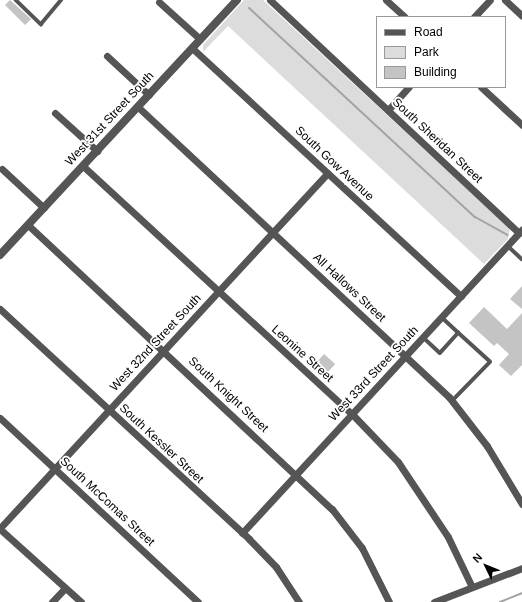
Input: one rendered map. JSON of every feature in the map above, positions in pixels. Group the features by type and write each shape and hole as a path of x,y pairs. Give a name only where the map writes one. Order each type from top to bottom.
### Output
{"street":[{"name":"West 31st Street South","path":"0,255 237,0"},
{"name":"South Sheridan Street","path":"270,0 521,232"},
{"path":"386,0 404,16"},
{"path":"475,16 490,0"},
{"path":"505,0 522,16"},
{"path":"159,2 200,39"},
{"name":"South Gow Avenue","path":"192,48 461,296"},
{"path":"107,56 149,95"},
{"path":"388,110 408,88"},
{"path":"482,88 522,125"},
{"name":"All Hallows Street","path":"138,107 274,232 452,401 492,452 522,504"},
{"path":"55,113 97,151"},
{"name":"Leonine Street","path":"83,166 352,414 415,484 448,537 472,587"},
{"path":"2,169 44,208"},
{"name":"West 32nd Street South","path":"0,528 328,174"},
{"name":"South Knight Street","path":"28,225 297,474 332,509 355,538 389,602"},
{"name":"West 33rd Street South","path":"242,533 521,232"},
{"name":"South Kessler Street","path":"0,309 242,533 276,567 299,602"},
{"name":"South McComas Street","path":"0,418 198,602"},
{"path":"0,528 80,602"},
{"path":"434,602 522,568"},
{"path":"52,602 65,588"}],"lane":[{"path":"16,0 41,24 61,0"},
{"path":"508,246 522,259"},
{"path":"441,317 490,362 452,401"},
{"path":"423,337 440,353 458,333"}],"green space":[{"path":"244,0 263,0 510,229 508,239 484,264 228,26 203,52 203,45"}],"building":[{"path":"10,0 31,19 25,25 5,5"},
{"path":"522,286 522,309 510,299"},
{"path":"484,307 507,329 522,313 522,365 511,376 499,365 509,354 497,343 494,346 469,323"},
{"path":"324,354 335,364 328,372 317,362"}],"waterway":[{"path":"249,8 475,217 507,235"},
{"path":"500,602 522,593"}]}
